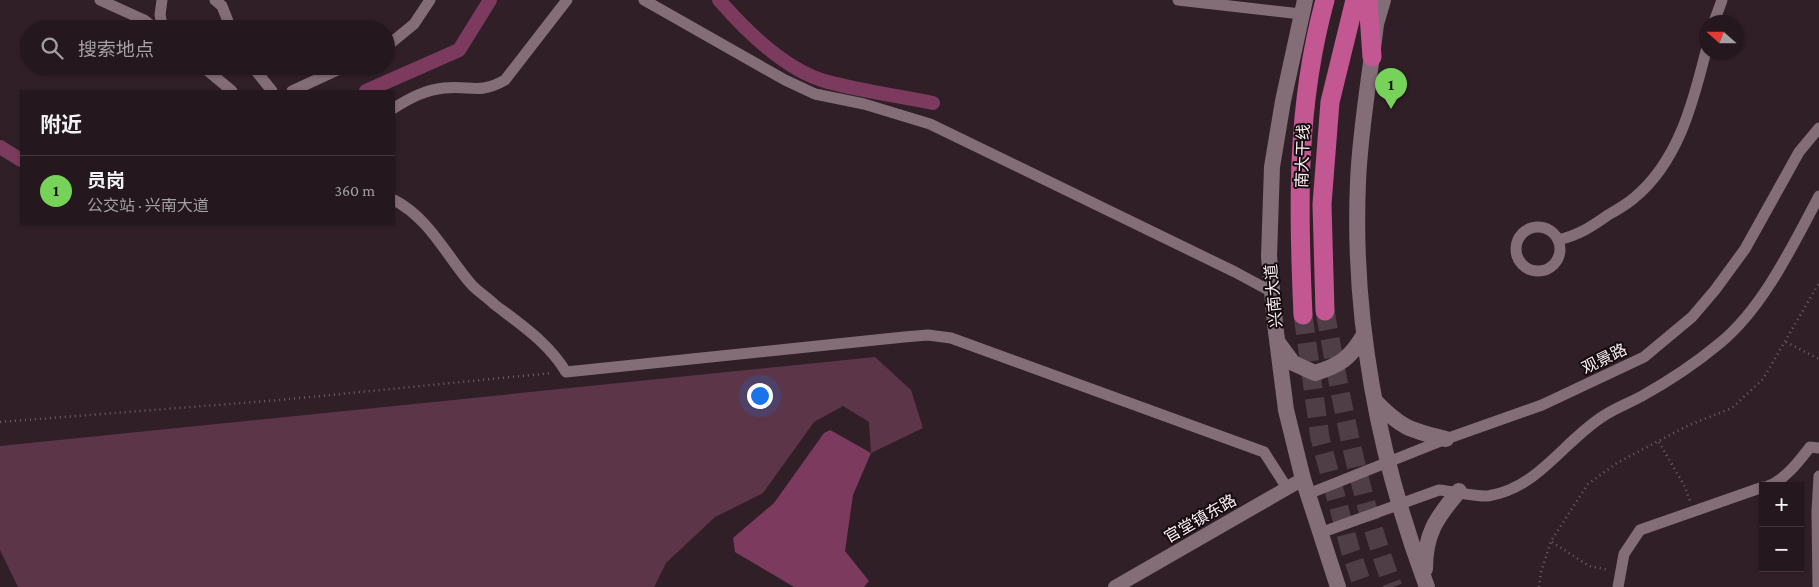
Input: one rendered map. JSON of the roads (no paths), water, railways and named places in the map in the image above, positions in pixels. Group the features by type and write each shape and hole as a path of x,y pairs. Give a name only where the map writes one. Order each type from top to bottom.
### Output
{"highway":[{"name":"南大干线","path":"1303,315 1300,243 1300,147 1305,98 1325,0"},
{"name":"南大干线","path":"1325,310 1322,204 1330,102 1355,0"},
{"path":"1368,0 1372,57"}],"main road":[{"path":"1383,0 1376,24 1358,182 1358,246 1364,335 1367,367 1389,462 1408,535 1426,584"},
{"name":"兴南大道","path":"1303,7 1272,167 1269,256 1286,410 1305,486 1338,587"},
{"path":"1277,342 1292,363 1315,373 1337,366 1353,352 1364,335"},
{"path":"1375,400 1395,421 1414,431 1446,439"},
{"path":"1426,584 1425,548 1428,534 1443,509 1459,491"}],"street":[{"path":"100,0 144,20"},
{"path":"161,20 162,0"},
{"path":"214,0 222,6 227,20"},
{"path":"395,40 414,24 430,0"},
{"path":"395,107 416,94 446,87 480,90 493,87 505,80 566,0"},
{"path":"644,0 785,80 815,94 864,104 930,124 1226,267 1272,292"},
{"path":"1178,0 1303,7"},
{"path":"1717,15 1722,0"},
{"path":"1558,240 1576,236 1634,198 1664,164 1686,125 1704,60"},
{"path":"213,75 231,90"},
{"path":"259,75 271,90"},
{"path":"294,90 327,75"},
{"name":"观景路","path":"1305,486 1389,462 1446,439 1542,405 1644,357 1672,336 1692,317 1731,269 1745,248 1798,152 1819,128"},
{"path":"1320,533 1439,490 1459,491 1486,496 1527,482 1604,416 1684,370 1721,342 1754,308 1800,233 1819,196"},
{"path":"395,201 408,208 424,222 472,285 536,337 557,357 566,372 904,337 928,335 951,338 1264,452 1287,488"},
{"path":"1777,482 1810,447 1819,448"},
{"path":"1818,587 1816,512 1819,476"},
{"name":"官堂镇东路","path":"1115,587 1287,488 1305,486"},
{"path":"1618,587 1624,554 1640,530 1759,488"}],"waterway":[{"path":"368,90 459,50 490,0"},
{"path":"719,0 754,37 782,59 812,77 854,88 933,103"},
{"path":"0,147 20,159"}],"tunnel":[{"path":"1325,311 1345,416 1361,485 1370,519 1393,587"},
{"path":"1303,315 1320,438 1350,549 1363,587"}],"place":[{"name":"员岗","path":"1391,109"}]}
